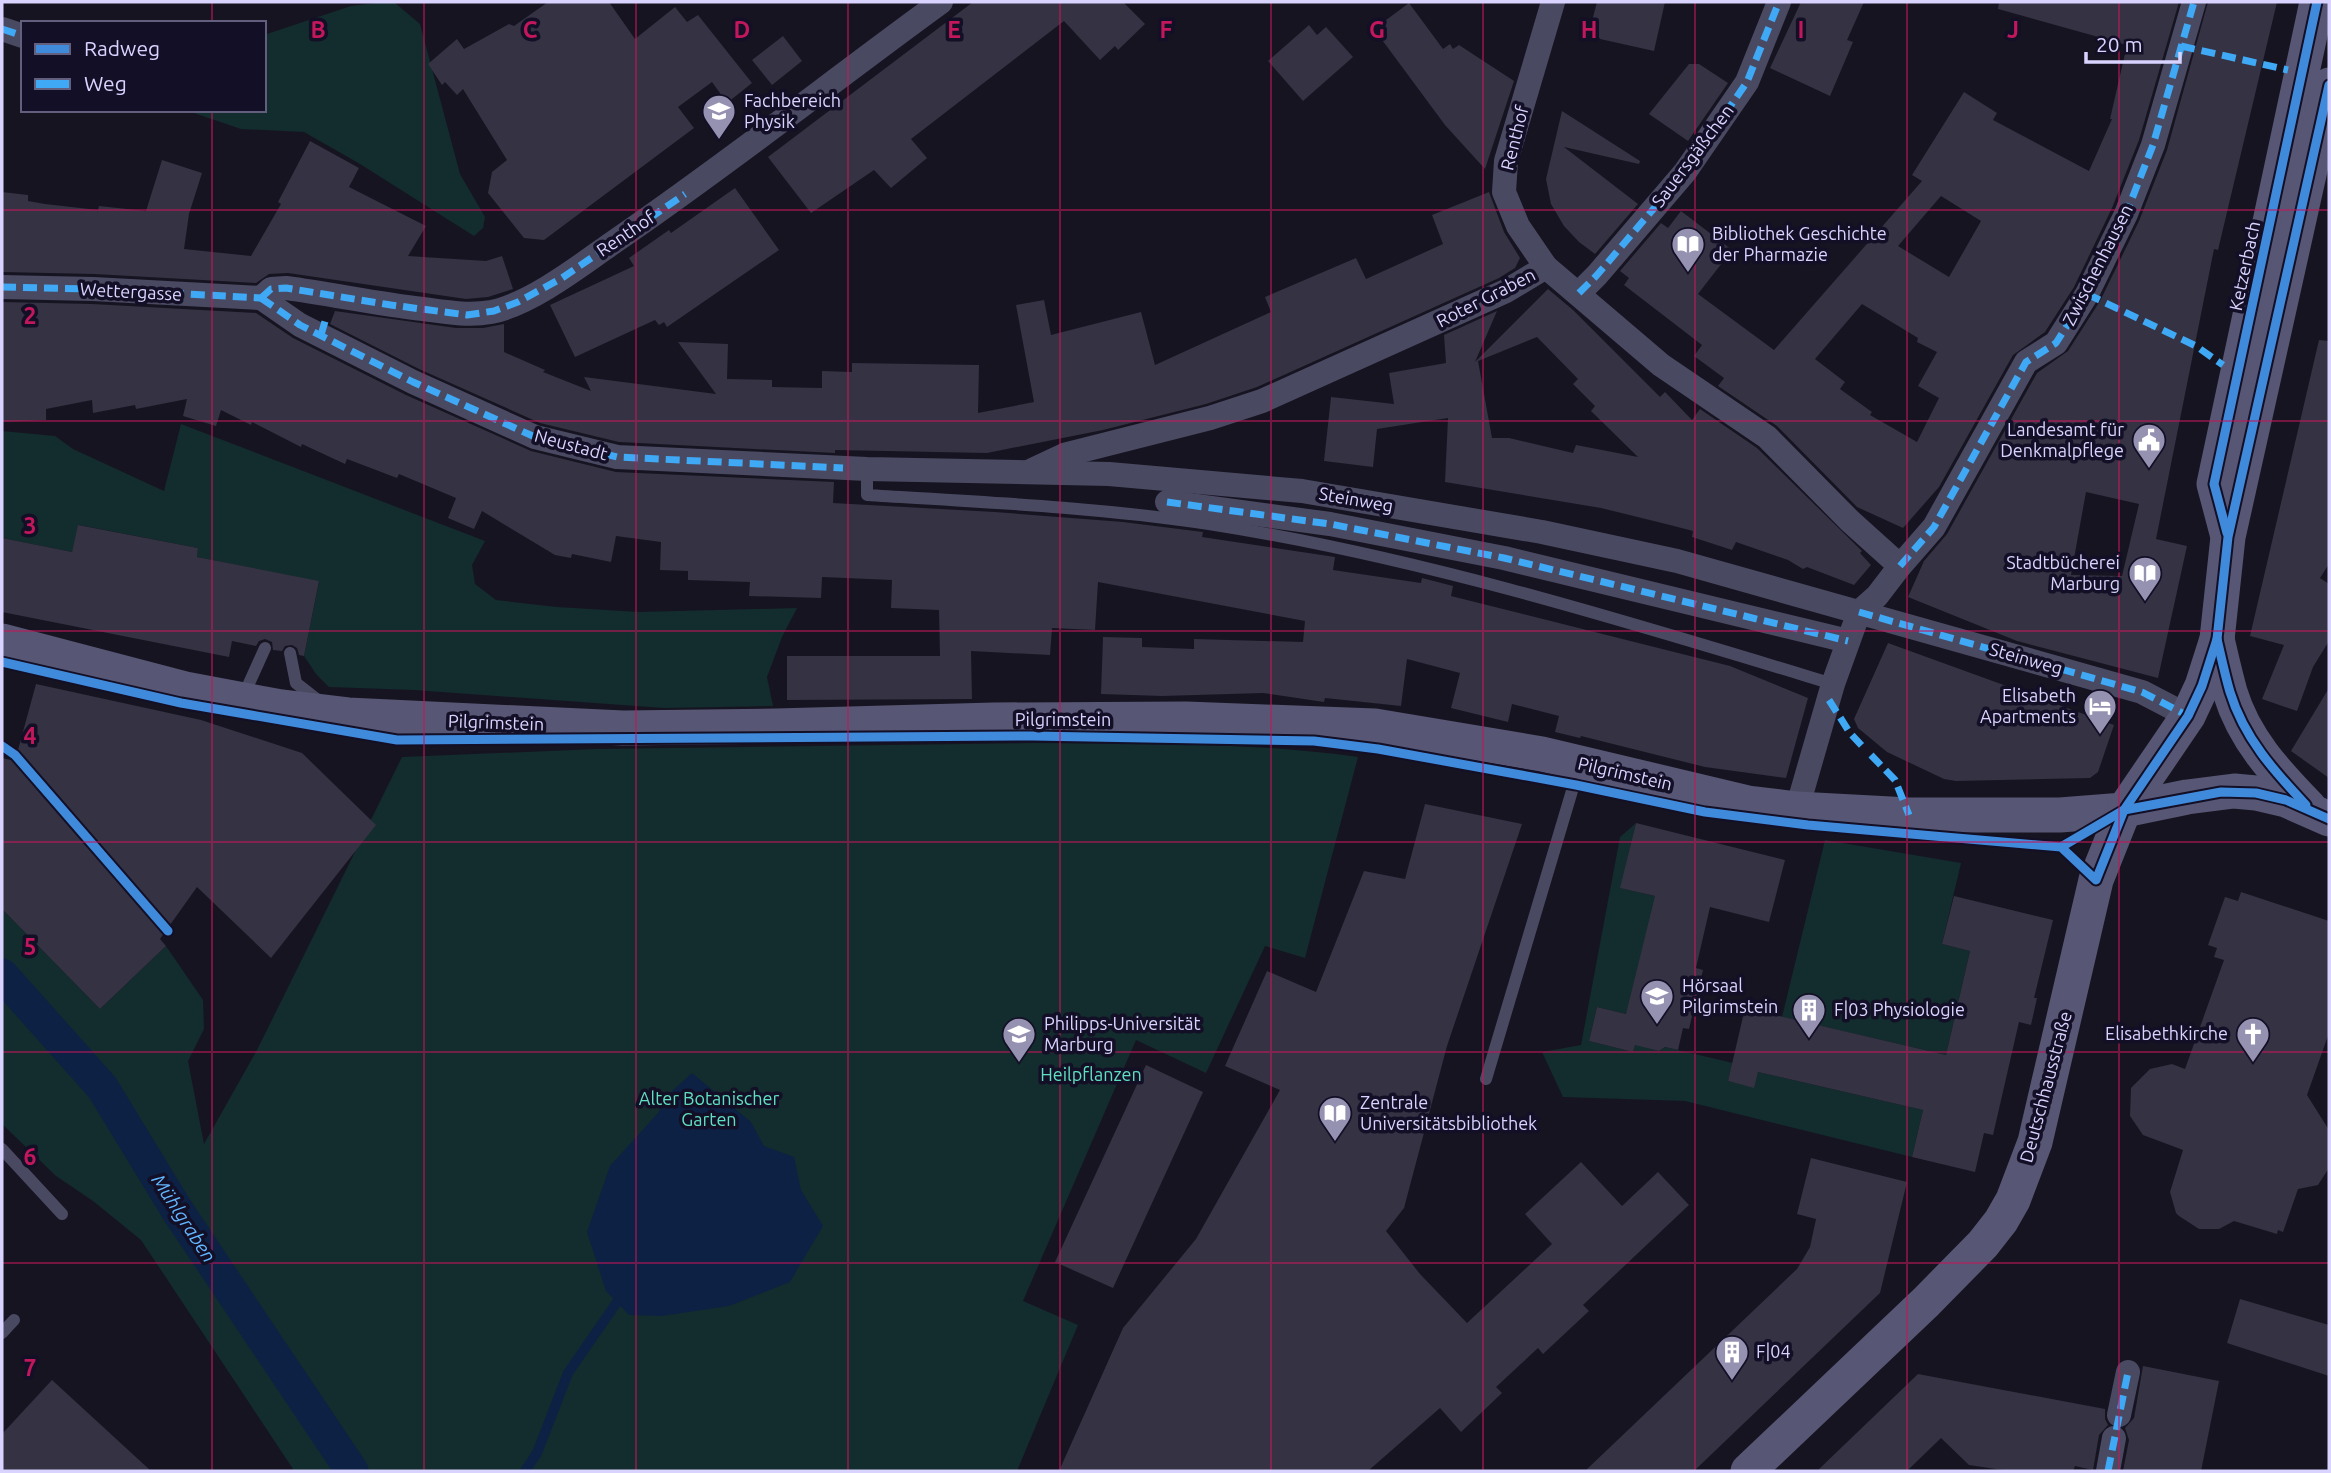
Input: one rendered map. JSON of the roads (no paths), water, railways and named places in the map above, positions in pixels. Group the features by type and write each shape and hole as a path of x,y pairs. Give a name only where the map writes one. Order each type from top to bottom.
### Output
{"main road":[{"name":"Ketzerbach","path":"2228,537 2214,484 2317,2"},
{"name":"Ketzerbach","path":"2124,810 2188,716 2202,686 2217,639 2228,537 2329,85"},
{"path":"2217,639 2230,693 2249,734 2273,770 2321,816"},
{"name":"Pilgrimstein","path":"2,641 185,689 242,700 289,695 348,715 623,728 1186,719 1375,726 1542,754 1748,803 1797,809 1909,815 2060,815 2124,810 2234,791 2286,800 2321,816"},
{"name":"Deutschhausstraße","path":"1748,1471 1926,1302 1983,1244 2013,1200 2035,1142 2096,880 2124,810"}],"street":[{"name":"Renthof","path":"261,298 271,289 286,288 467,314 494,311 519,302 562,278 685,194 941,2"},
{"name":"Renthof","path":"1546,267 1518,226 1504,192 1506,161 1553,2"},
{"name":"Sauersgäßchen","path":"1579,293 1685,172 1740,93 1747,82 1779,2"},
{"name":"Zwischenhausen","path":"1900,566 1934,527 2026,362 2056,343 2087,294 2126,214 2153,145 2194,2"},
{"path":"2,29 21,35"},
{"name":"Roter Graben","path":"1030,472 1064,454 1210,418 1262,401 1507,291 1546,267 1661,365 1767,437 1850,521 1900,566"},
{"name":"Wettergasse","path":"2,287 261,298"},
{"name":"Neustadt","path":"261,298 300,325 324,327 413,382 535,437 617,457 855,468"},
{"name":"Steinweg","path":"855,468 1180,479 1302,491 1530,530 1677,561 1859,612 2142,692 2188,716"},
{"path":"1167,502 1330,524 1504,558 1848,641"},
{"path":"1797,809 1833,684 1859,612 1877,596 1900,566"},
{"path":"2108,1471 2128,1372"}],"lane":[{"path":"855,468 867,495 1101,510 1209,524 1314,544 1428,570 1585,612 1833,684"},
{"path":"242,700 265,648"},
{"path":"289,695 290,653"},
{"path":"1486,1079 1580,764"},
{"path":"2,1149 62,1214"},
{"path":"2,1333 14,1320"}],"water":[{"path":"692,1073 751,1122 764,1146 794,1157 801,1190 823,1226 790,1282 729,1306 661,1316 629,1315 606,1291 587,1232 610,1166 658,1113 669,1094"}],"waterway":[{"name":"Mühlgraben","path":"2,975 102,1087 177,1210 352,1471"},
{"path":"525,1471 537,1453 568,1373 617,1302"}],"place":[{"name":"Fachbereich Physik","path":"719,141"},
{"name":"Bibliothek Geschichte der Pharmazie","path":"1688,274"},
{"name":"Landesamt für Denkmalpflege","path":"2149,470"},
{"name":"Stadtbücherei Marburg","path":"2145,603"},
{"name":"Elisabeth Apartments","path":"2100,736"},
{"name":"Hörsaal Pilgrimstein","path":"1657,1026"},
{"name":"F|03 Physiologie","path":"1809,1040"},
{"name":"Philipps-Universität Marburg","path":"1019,1064"},
{"name":"Elisabethkirche","path":"2253,1064"},
{"name":"Zentrale Universitätsbibliothek","path":"1335,1143"},
{"name":"F|04","path":"1732,1382"}],"park label":[{"name":"Heilpflanzen","path":"1091,1075"},
{"name":"Alter Botanischer Garten","path":"709,1109"}]}
